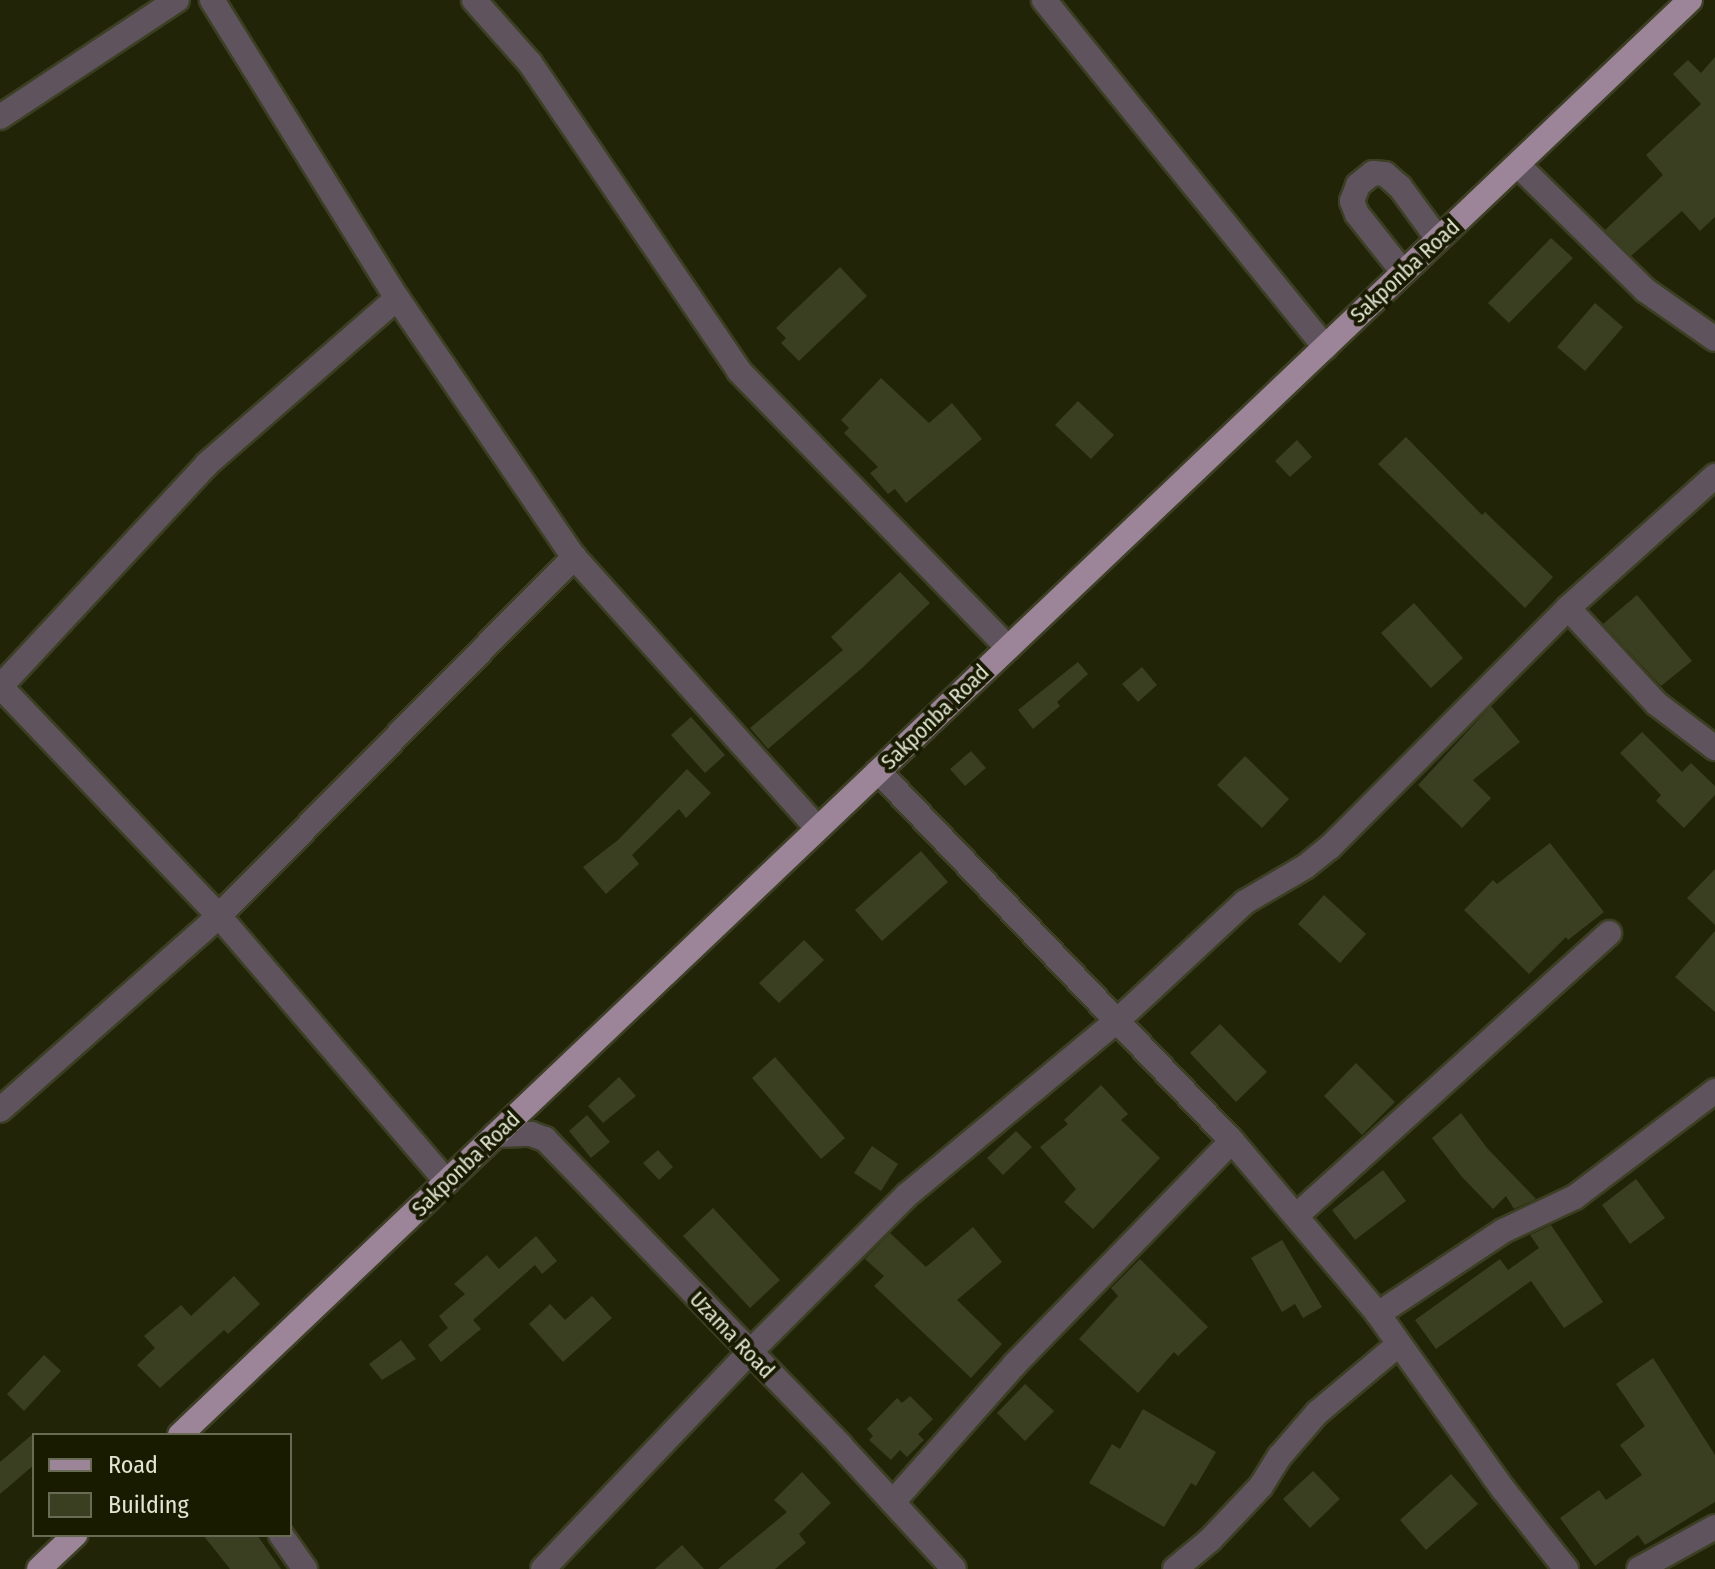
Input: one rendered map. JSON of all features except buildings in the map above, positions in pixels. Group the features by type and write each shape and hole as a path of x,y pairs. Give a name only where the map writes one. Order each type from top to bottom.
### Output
{"main road":[{"name":"Sakponba Road","path":"195,1430 495,1135 1403,272 1519,166 1690,0"},
{"path":"39,1569 73,1537"}],"street":[{"path":"0,117 177,0"},
{"path":"212,0 397,298 574,557 818,829"},
{"path":"474,0 530,63 739,371 1008,648"},
{"path":"1044,0 1325,347"},
{"path":"1519,166 1645,290 1715,339"},
{"path":"1403,272 1357,214 1352,201 1358,185 1373,173 1385,174 1400,187 1438,239"},
{"path":"397,298 207,464 0,686 219,916 447,1182"},
{"path":"543,1569 748,1354 907,1195 1118,1020 1245,902 1305,867 1330,847 1568,608 1715,476"},
{"path":"0,1110 219,916 574,557"},
{"path":"1568,608 1657,704 1715,748"},
{"path":"878,771 1232,1141 1378,1314 1566,1569"},
{"path":"1296,1216 1609,933"},
{"path":"1378,1314 1503,1231 1575,1197 1715,1091"},
{"name":"Uzama Road","path":"495,1135 531,1134 545,1139 954,1569"},
{"path":"893,1502 1015,1364 1232,1141"},
{"path":"1175,1569 1210,1540 1261,1486 1280,1456 1317,1413 1399,1344"},
{"path":"1639,1569 1715,1527"},
{"path":"282,1537 305,1569"}]}
